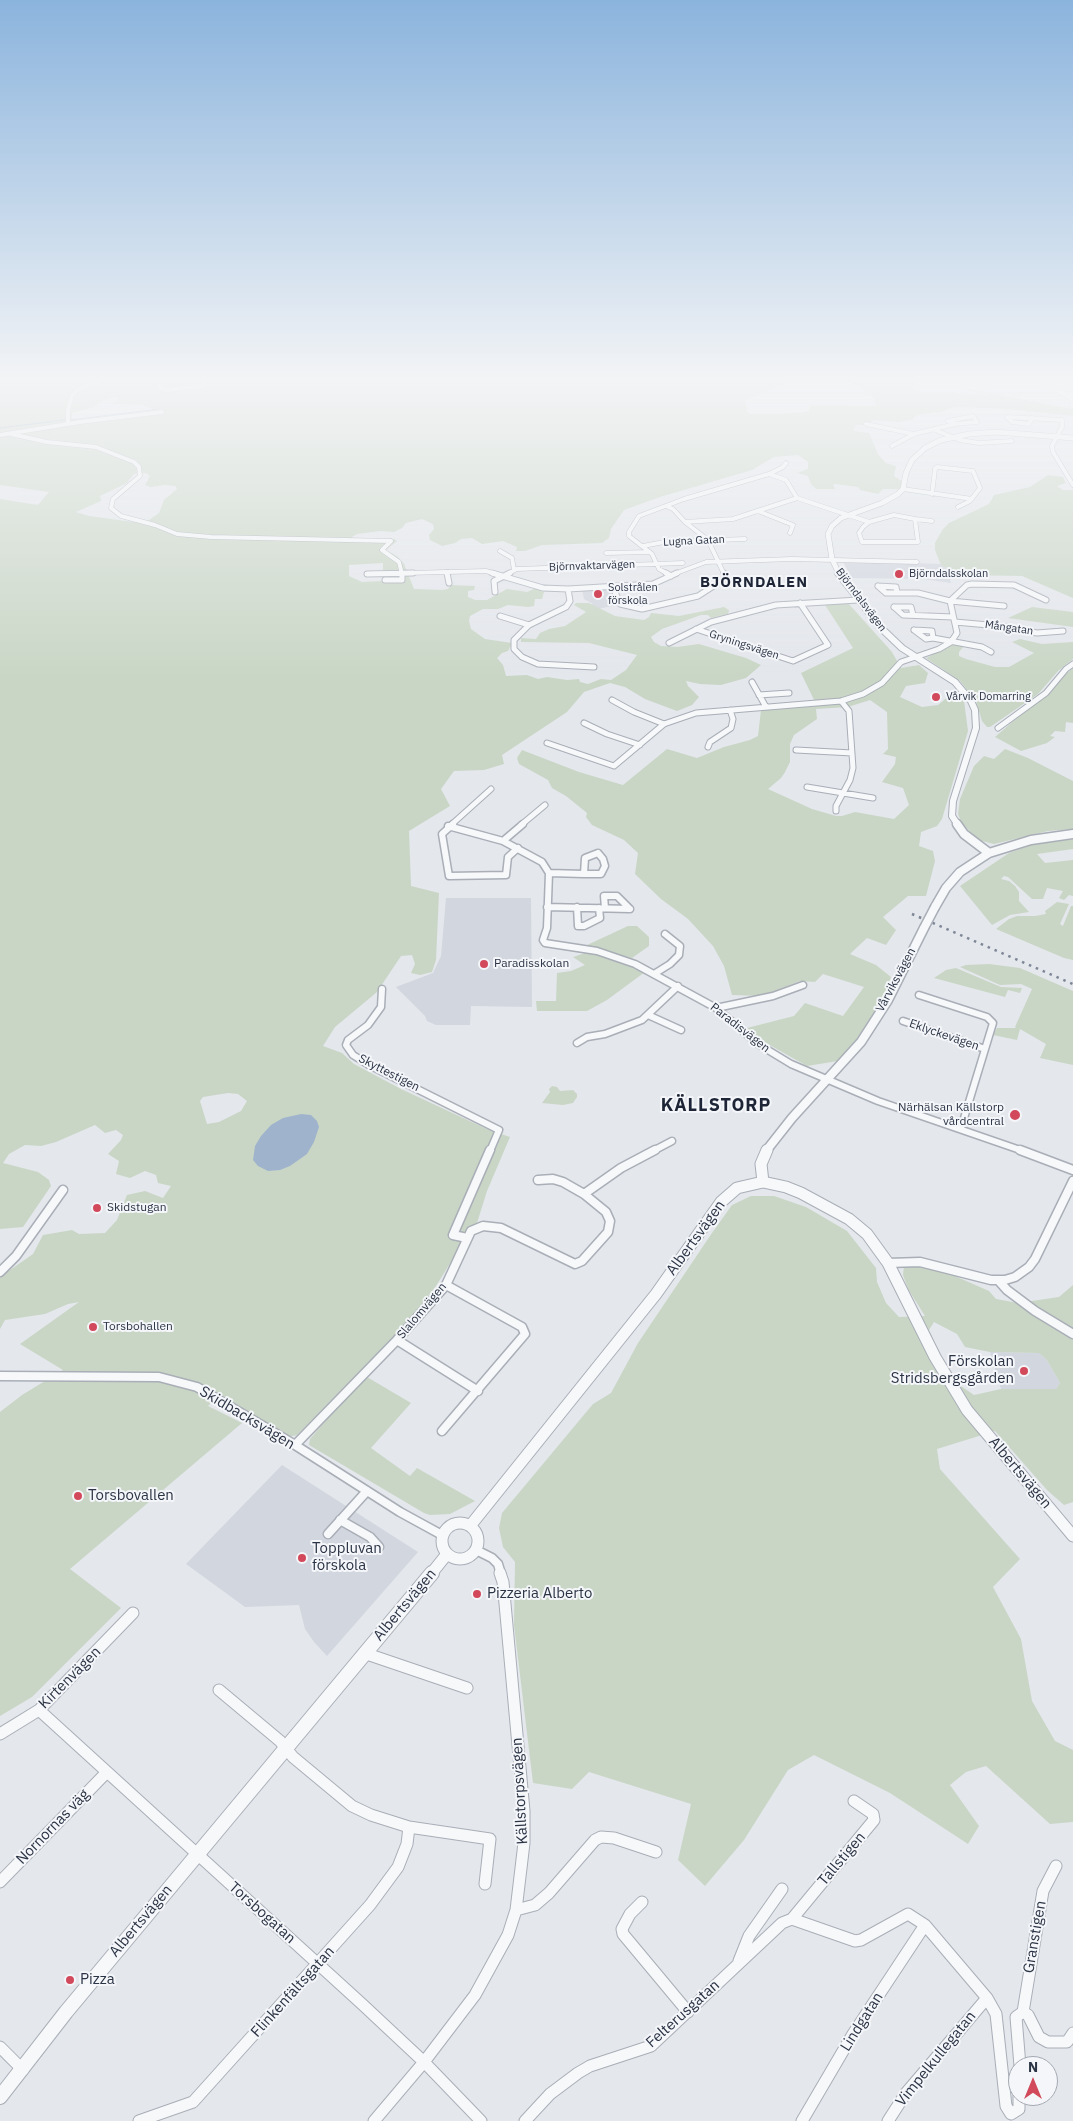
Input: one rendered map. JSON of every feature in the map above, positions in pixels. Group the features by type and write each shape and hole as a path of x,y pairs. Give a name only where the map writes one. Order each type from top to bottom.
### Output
{"street":[{"path":"138,479 113,499 111,508 121,516 155,525 178,534 211,537 391,541 382,550 398,560 402,573"},
{"path":"671,576 659,569 650,552 630,536 629,532 639,516 753,479"},
{"path":"783,479 786,480 797,498"},
{"path":"905,479 903,489 892,498 835,522 828,534 832,559 917,562"},
{"path":"932,494 934,479"},
{"path":"958,507 972,499 980,486 977,479"},
{"path":"903,489 972,499"},
{"path":"953,497 954,500 963,505"},
{"path":"684,522 733,519 797,498 870,522"},
{"path":"613,587 620,604 638,609 698,596 726,578 708,540 684,522 673,509 666,506"},
{"path":"758,511 793,525 790,534"},
{"path":"915,519 918,542 862,542 859,533 870,522 894,515 932,521"},
{"name":"Lugna Gatan","path":"643,546 664,542 745,539"},
{"path":"500,551 512,558 514,570"},
{"path":"606,553 650,552"},
{"name":"Björndalsvägen","path":"367,574 484,571 543,588 568,589 653,584 701,563 832,559 839,575 892,639 962,689 975,710 976,728 951,809 957,827 989,853"},
{"name":"Björnvaktarvägen","path":"504,576 514,570 682,563"},
{"path":"447,572 449,583"},
{"name":"Björndalsvägen","path":"385,580 402,580 402,573"},
{"path":"495,592 493,582 504,576"},
{"path":"950,601 968,585 972,584 1014,585 1046,600"},
{"path":"568,589 570,601 566,607 529,625 514,640 514,649 522,657 545,665 594,667"},
{"path":"897,593 918,594 950,601 1004,606"},
{"name":"Gryningsvägen","path":"669,643 711,622 767,607 858,600"},
{"path":"547,743 614,766 664,724 696,713 841,701 863,694 882,683 901,662 939,649 951,642 957,633 950,601"},
{"name":"Gryningsvägen","path":"696,629 793,661 828,645 800,603"},
{"name":"Mångatan","path":"913,615 954,619 1037,633 1063,631"},
{"path":"500,616 529,625"},
{"path":"933,638 982,647 991,652"},
{"path":"998,728 1046,693 1066,669 1073,664"},
{"path":"752,682 766,707"},
{"path":"760,695 789,693"},
{"path":"612,700 634,712 664,724"},
{"path":"836,811 836,806 850,780 853,768 849,711 841,701"},
{"path":"708,747 710,742 731,728 733,719 730,710"},
{"path":"584,723 607,734 640,745"},
{"path":"796,750 852,753"},
{"path":"807,787 873,798"},
{"path":"491,788 448,826 442,834 449,876 506,875 508,857 518,848"},
{"path":"503,841 545,805"},
{"path":"448,826 503,841 518,848 542,862 548,873 584,874"},
{"name":"Vårviksvägen","path":"762,1182 761,1164 764,1154 792,1118 861,1042 888,1000 935,907 949,884 960,872 989,853 1032,840 1073,834"},
{"name":"Paradisvägen","path":"548,873 547,928 543,940 545,943 597,951 618,957 678,986 716,1008 773,1054 827,1080 878,1101 961,1128 1073,1170"},
{"path":"547,907 602,908 600,918 584,926 578,926 577,908"},
{"path":"654,974 670,964 679,955 680,946 665,934"},
{"path":"716,1008 773,996 803,985"},
{"path":"577,1043 587,1037 624,1028 642,1020 678,986"},
{"name":"Skyttestigen","path":"382,989 381,1007 368,1025 348,1040 346,1044 353,1055 369,1065 499,1130 453,1235 467,1238"},
{"name":"Eklyckevägen","path":"919,995 991,1020 993,1023 961,1128"},
{"path":"648,1015 681,1030"},
{"name":"Eklyckevägen","path":"903,1021 985,1049"},
{"path":"584,1194 620,1168 672,1141"},
{"path":"467,1238 472,1231 482,1226 500,1228 575,1264 582,1261 608,1232 610,1221 606,1212 584,1194 553,1179 538,1180"},
{"path":"888,1263 920,1262 974,1277 999,1280 1015,1277 1029,1267 1073,1181"},
{"name":"Albertsvägen","path":"470,1526 656,1294 721,1202 737,1188 762,1182 786,1187 849,1219 867,1234 888,1263 935,1357 967,1410 1073,1536"},
{"path":"0,1272 16,1256 63,1190"},
{"name":"Slalomvägen","path":"295,1445 397,1340 446,1285 467,1238"},
{"path":"999,1280 1007,1290 1035,1311 1073,1334"},
{"path":"442,1431 525,1334 522,1328 446,1285"},
{"path":"397,1340 478,1391"},
{"name":"Skidbacksvägen","path":"0,1376 159,1377 197,1387 442,1535"},
{"path":"328,1534 367,1491"},
{"path":"340,1520 370,1536 379,1547"},
{"path":"463,1524 470,1526 478,1536 479,1543 476,1550 462,1558 447,1554 440,1545 442,1535 452,1525 463,1524"},
{"name":"Källstorpsvägen","path":"374,2121 424,2062 475,1995 508,1935 516,1910 524,1843 524,1811 503,1582 498,1564 492,1558 476,1550"},
{"name":"Albertsvägen","path":"0,2097 23,2070 66,2012 447,1554"},
{"name":"Kirtenvägen","path":"0,1734 39,1710 133,1613"},
{"path":"364,1652 375,1658 467,1688"},
{"path":"219,1690 286,1747 293,1757 352,1806 371,1815 409,1827 490,1839 485,1884"},
{"name":"Torsbogatan","path":"39,1710 319,1964 424,2062 481,2121"},
{"name":"Nornornas väg","path":"0,1882 107,1772"},
{"name":"Tallstigen","path":"792,1919 874,1820 873,1814 854,1801"},
{"name":"Flinkenfältsgatan","path":"139,2121 193,2102 370,1905 398,1867 407,1844 409,1827"},
{"path":"516,1910 526,1909 535,1905 549,1893 595,1840 600,1837 614,1838 656,1852"},
{"name":"Granstigen","path":"1019,2056 1016,2017 1023,2012 1043,1891 1056,1866"},
{"name":"Felterusgatan","path":"738,1963 749,1936 782,1889"},
{"path":"642,1902 630,1914 622,1929 623,1934 688,2012"},
{"path":"792,1919 855,1941 861,1940 908,1914 925,1925 987,1998 996,2014 1006,2106 1011,2117 1017,2112 1019,2106"},
{"name":"Felterusgatan","path":"525,2121 550,2094 578,2073 590,2066 651,2046 775,1928 792,1919"},
{"name":"Lindgatan","path":"802,2121 853,2034 925,1925"},
{"name":"Vimpelkullegatan","path":"888,2121 906,2093 987,1998"},
{"path":"1023,2012 1028,2015 1039,2037 1048,2042 1067,2042 1073,2033"},
{"path":"0,2048 23,2070"}],"shaded area":[{"name":"Björndalsskolan","path":"842,560 941,564 948,569 951,583 923,579 852,578"},
{"name":"Solstrålen förskola","path":"608,588 612,590 617,605 598,609 590,606 593,604 584,599 582,590"},
{"name":"Paradisskolan","path":"446,898 531,898 532,1007 471,1006 470,1025 436,1025 427,1021 425,1016 396,987 433,973 441,956"},
{"name":"Förskolan Stridsbergsgården","path":"990,1352 1039,1353 1047,1360 1060,1383 1056,1389 1001,1389"},
{"name":"Toppluvan förskola","path":"282,1465 418,1552 327,1656 305,1629 299,1605 245,1607 186,1564"}],"green space":[{"path":"0,479 130,479 127,483 100,496 101,501 76,512 89,516 141,523 159,513 164,500 177,489 175,486 151,487 145,485 148,479 721,479 624,510 611,529 609,538 602,543 542,545 525,551 516,551 517,547 503,541 482,544 472,538 461,539 455,543 442,546 430,540 429,535 434,529 433,524 422,519 406,523 402,528 394,532 380,531 357,534 352,537 353,539 394,539 397,541 386,550 398,557 404,564 414,589 442,590 448,589 451,585 475,586 474,590 468,591 468,597 475,600 487,600 507,589 527,592 536,588 544,592 542,599 535,599 534,606 508,605 498,609 483,609 470,616 471,629 485,639 512,643 508,651 502,653 497,658 503,665 506,676 527,675 538,679 547,677 567,680 579,679 580,682 588,684 601,679 611,680 626,670 637,655 589,643 521,642 521,638 536,639 540,633 565,626 586,612 574,605 576,603 589,603 615,616 644,620 651,613 679,616 724,607 729,610 728,614 711,618 708,615 701,615 662,629 651,637 654,642 661,646 677,647 699,644 746,658 761,665 746,678 721,685 686,681 688,686 699,697 692,705 677,711 645,699 625,687 610,683 584,692 567,712 502,755 504,764 484,770 454,771 441,789 450,806 409,831 411,886 439,893 436,960 432,972 420,975 411,973 415,964 412,955 401,956 377,992 335,1027 323,1046 342,1053 354,1064 401,1089 489,1130 510,1137 487,1191 477,1223 466,1231 459,1249 436,1286 411,1319 297,1435 289,1437 220,1394 208,1406 242,1423 70,1569 121,1608 32,1697 0,1716 0,1412 22,1395 63,1370 20,1344 79,1302 68,1304 45,1314 5,1320 0,1329 0,1277 33,1254 43,1235 72,1230 79,1234 105,1233 117,1220 127,1195 145,1191 163,1198 171,1186 158,1183 156,1175 145,1171 130,1178 116,1174 119,1161 108,1154 121,1140 123,1135 116,1130 105,1133 95,1125 56,1142 41,1146 25,1145 9,1154 3,1163 38,1172 49,1180 51,1186 23,1227 0,1229 0,499 38,505 49,492 0,485","holes":["383,563 383,581 362,582 349,576 349,565","228,1093 238,1094 247,1101 241,1111 219,1122 207,1124 200,1101 203,1097"]},
{"path":"809,479 898,479 903,482 900,489 883,489 878,494 860,490 858,487 835,484 833,485 835,489 816,489"},
{"path":"1042,479 1064,479 1066,483 1057,486 1063,490 1073,490 1073,598 1022,576 961,575 941,565 935,550 935,543 949,523 989,504 994,495 1030,487"},
{"path":"848,603 892,652 901,668 919,665 928,673 925,683 906,686 900,697 922,707 938,705 949,696 964,701 968,731 942,819 937,826 921,832 919,846 933,851 935,861 926,896 908,896 883,917 896,930 886,945 867,938 850,954 876,965 891,977 884,995 863,1033 838,1061 807,1066 766,1043 747,1028 794,1016 805,1003 843,1016 864,987 823,974 815,982 800,981 762,996 732,995 724,966 713,946 688,919 661,899 635,874 638,853 624,840 592,825 586,817 587,813 566,796 552,788 548,780 519,764 517,758 522,750 579,772 623,785 667,749 697,758 724,747 750,740 758,736 761,710 817,706 801,673 853,648 825,605","holes":["870,700 887,712 888,749 883,754 896,757 895,764 882,782 903,788 909,805 894,819 855,812 836,816 812,809 768,789 781,778 790,762 790,744 794,735 817,719 816,709 848,707"]},
{"path":"1032,607 1073,612 1073,627 1008,618"},
{"path":"1020,639 1042,644 1073,642 1073,659 1058,671 1038,694 990,727 987,727 982,721 976,701 960,681 926,658 954,644 964,646 959,652 959,656 966,659 995,667 1009,667 1034,653 1012,642"},
{"path":"1073,668 1073,723 1066,722 1065,732 1055,731 1050,736 1055,737 1047,743 1021,751 995,737 1051,692 1061,678"},
{"path":"1005,749 1028,758 1073,781 1073,829 1048,831 994,844 978,840 961,822 958,814 960,799 974,766 984,756 994,759"},
{"path":"1073,839 1073,849 1037,854 1045,863 1073,860 1073,896 1069,895 1064,900 1059,898 1063,891 1047,888 1043,899 1032,899 1008,877 1004,876 1001,879 1009,881 1015,886 1019,892 1019,901 1029,912 1010,915 992,925 960,886 1009,853 1032,845"},
{"path":"1057,902 1069,904 1060,924 1063,926 1071,906 1073,906 1073,960 1064,958 996,929 1009,919 1017,916 1046,914 1045,911"},
{"path":"628,926 637,926 649,937 649,946 632,958 585,946"},
{"path":"585,953 598,955 645,972 607,1000 587,1011 537,1011 536,1001 556,1001 557,973 571,971 585,965 573,957"},
{"path":"989,964 1020,968 1073,991 1073,1065 1040,1058 1046,1044 1020,1029 1017,1040 993,1035 997,1028 1016,1028 1032,989 1021,984 1000,985 960,967"},
{"path":"956,968 1001,987 1022,988 1020,993 1008,990 1005,997 934,978 946,970"},
{"path":"552,1086 557,1087 560,1091 573,1090 577,1097 573,1103 563,1105 542,1103"},
{"path":"751,1196 774,1196 806,1207 847,1231 876,1268 877,1282 886,1303 899,1317 925,1316 908,1289 903,1275 904,1265 916,1264 939,1269 989,1291 996,1299 1018,1303 1059,1297 1073,1285 1073,1502 1064,1505 1047,1490 995,1431 937,1449 940,1469 1020,1559 993,1587 1021,1639 1032,1701 1055,1741 1073,1750 1073,1822 1050,1824 986,1766 966,1772 950,1785 979,1826 968,1844 890,1793 814,1755 788,1770 744,1840 705,1886 678,1860 691,1804 589,1772 572,1789 533,1783 514,1625 515,1562 503,1547 499,1528 502,1513 593,1404 611,1393 638,1343 732,1205","holes":["934,1322 957,1334 965,1347 990,1352 1039,1353 1047,1360 1060,1383 1056,1389 1001,1389 974,1395 952,1380 929,1330"]},
{"path":"367,1377 411,1403 371,1448 410,1476 417,1468 475,1501 450,1514 430,1515 424,1513 309,1445 310,1439 326,1420"}],"water":[{"path":"301,1114 311,1115 317,1121 319,1127 314,1142 307,1154 290,1166 280,1170 268,1171 258,1166 253,1160 255,1146 261,1136 271,1125 283,1118"}],"railway":[{"path":"912,914 1073,984"}],"place":[{"name":"Björndalsskolan","path":"899,574"},
{"name":"Solstrålen förskola","path":"598,594"},
{"name":"Vårvik Domarring","path":"936,697"},
{"name":"Paradisskolan","path":"484,964"},
{"name":"Närhälsan Källstorp vårdcentral","path":"1015,1115"},
{"name":"Skidstugan","path":"97,1208"},
{"name":"Torsbohallen","path":"93,1327"},
{"name":"Förskolan Stridsbergsgården","path":"1024,1371"},
{"name":"Torsbovallen","path":"78,1496"},
{"name":"Toppluvan förskola","path":"302,1558"},
{"name":"Pizzeria Alberto","path":"477,1594"},
{"name":"Pizza","path":"70,1980"}],"district":[{"name":"BJÖRNDALEN","path":"754,583"},
{"name":"KÄLLSTORP","path":"716,1106"}]}
